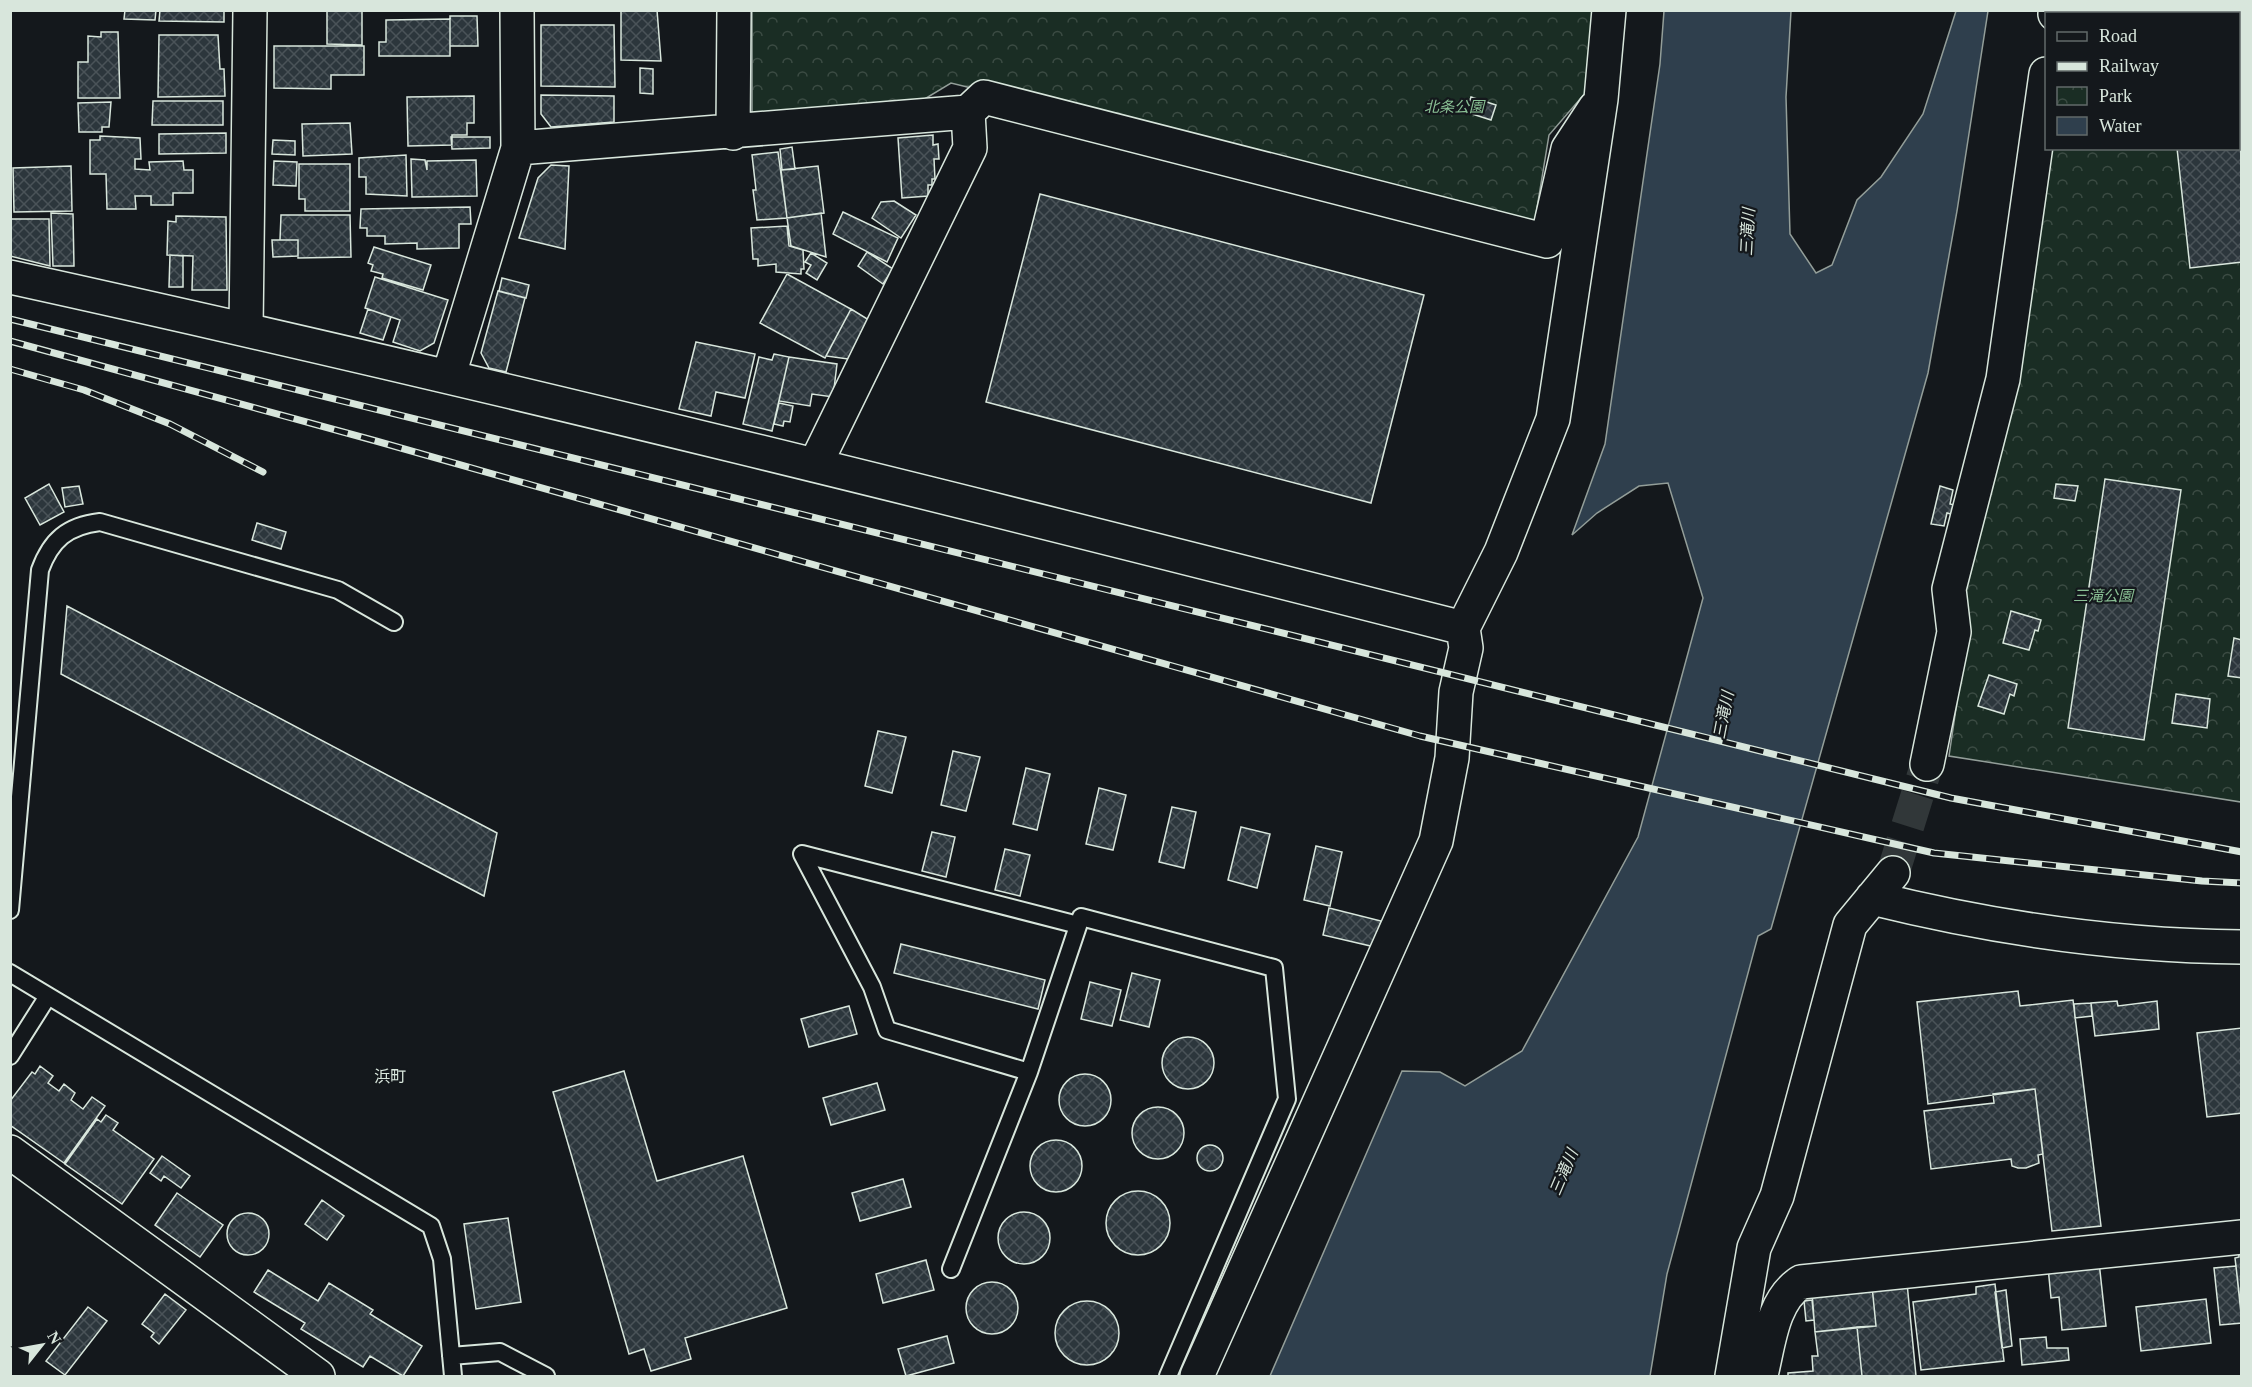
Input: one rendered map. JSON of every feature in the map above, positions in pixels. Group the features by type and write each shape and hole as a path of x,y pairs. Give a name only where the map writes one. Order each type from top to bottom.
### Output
{"street":[{"path":"246,329 250,10"},
{"path":"449,375 518,148 517,10"},
{"path":"733,133 734,10"},
{"path":"1197,1377 1436,841 1452,758 1456,692 1466,648 1463,628 1501,552 1553,418 1601,99 1609,10"},
{"path":"1927,764 1954,632 1949,589 2003,379 2045,81"},
{"path":"518,148 733,133 968,112 984,97 1547,241 1568,149 1601,99"},
{"path":"815,465 970,148 968,112"},
{"path":"10,277 449,375 1463,628"},
{"path":"1732,1377 1754,1248 1777,1196 1850,925 1893,873"},
{"path":"1872,898 1949,918 2015,928 2155,943 2241,948"},
{"path":"10,1152 318,1377"},
{"path":"1757,1377 1761,1374 1778,1308 1788,1290 1801,1282 2241,1237"}],"lane":[{"path":"10,910 40,570 47,551 62,536 80,525 100,522 338,590 393,622"},
{"path":"1029,1072 887,1030 872,987 802,854 1078,925"},
{"path":"951,1269 1029,1072 1081,917 1274,968 1287,1099 1167,1377"},
{"path":"10,973 431,1226 442,1259 453,1377"},
{"path":"10,1056 48,996"},
{"path":"451,1356 500,1352 546,1377"}],"green space":[{"name":"北条公園","path":"752,11 1594,11 1587,91 1549,135 1535,220 1500,217 951,83 918,103 752,118"},
{"name":"三滝公園","path":"2241,11 2241,802 1949,756 1967,634 1962,586 2052,150 2240,150 2240,12 2074,12"}],"water":[{"name":"三滝川","path":"1664,11 1791,11 1786,97 1790,234 1816,273 1832,265 1857,200 1881,177 1923,114 1956,11 1988,11 1957,211 1928,373 1771,929 1758,936 1667,1274 1650,1376 1270,1376 1402,1071 1440,1072 1465,1086 1522,1051 1638,837 1703,598 1668,483 1639,486 1597,513 1572,535 1605,444 1660,64"}],"building":[{"path":"125,10 156,10 155,20 124,19"},
{"path":"160,10 224,10 224,22 159,21"},
{"path":"327,10 362,10 362,45 327,44"},
{"path":"621,10 657,10 661,61 621,60"},
{"path":"2161,10 2242,10 2242,262 2190,268 2177,150 2240,150 2240,12 2162,12"},
{"path":"450,16 477,16 478,46 450,46"},
{"path":"450,19 450,56 379,56 379,42 386,42 386,20"},
{"path":"541,25 614,25 615,87 541,86"},
{"path":"101,32 118,32 120,98 78,98 78,62 88,62 88,36 101,37"},
{"path":"159,35 218,35 220,69 224,69 225,96 158,97"},
{"path":"274,46 364,46 364,75 331,75 331,89 274,88"},
{"path":"640,68 653,69 653,94 640,93"},
{"path":"541,95 614,96 614,122 551,127 541,114"},
{"path":"474,96 474,123 467,123 467,135 452,135 452,145 408,146 407,97"},
{"path":"1471,97 1496,105 1491,120 1466,112"},
{"path":"153,101 223,101 223,125 152,125"},
{"path":"111,102 109,127 102,127 102,132 79,132 78,103"},
{"path":"350,123 352,154 303,156 302,124"},
{"path":"226,133 226,153 159,154 159,134"},
{"path":"933,135 933,145 938,144 939,159 934,159 935,179 932,179 932,185 928,185 928,196 902,198 898,138"},
{"path":"100,136 140,138 141,159 135,159 135,169 150,170 149,162 183,161 184,170 193,170 193,193 173,193 173,205 151,205 151,196 135,196 136,209 107,209 106,174 90,174 90,140 100,140"},
{"path":"451,137 490,137 490,148 452,149"},
{"path":"273,140 295,141 295,155 272,154"},
{"path":"792,147 795,169 782,170 780,149"},
{"path":"778,152 787,218 757,220 752,155"},
{"path":"406,155 407,196 366,194 366,177 359,177 359,158"},
{"path":"411,159 425,160 427,170 427,161 476,160 477,196 412,197"},
{"path":"274,161 297,162 296,186 273,185"},
{"path":"299,164 350,164 350,211 305,211 305,199 299,199"},
{"path":"551,165 569,166 565,249 519,238 538,178"},
{"path":"71,166 72,211 14,212 13,168"},
{"path":"818,166 824,213 787,218 781,170"},
{"path":"1040,194 1424,295 1371,503 986,402"},
{"path":"894,201 916,215 901,238 872,218 881,202"},
{"path":"470,207 471,224 459,224 459,248 417,249 417,243 385,244 385,236 367,236 367,228 360,228 361,209"},
{"path":"843,212 898,238 887,262 833,234"},
{"path":"51,213 73,214 74,266 53,266"},
{"path":"821,213 826,257 791,246 787,218"},
{"path":"281,215 350,215 351,257 298,258 298,240 280,240"},
{"path":"176,216 226,217 227,290 192,290 193,256 167,255 168,221 176,222"},
{"path":"10,219 49,219 50,266 10,256"},
{"path":"787,226 789,246 803,250 804,269 801,269 801,274 776,272 776,264 758,266 758,259 753,259 751,228"},
{"path":"272,240 298,240 298,256 273,257"},
{"path":"374,247 431,265 423,290 382,278 383,274 371,271 373,265 368,263"},
{"path":"867,252 893,269 883,284 858,266"},
{"path":"811,253 827,263 817,280 806,273 811,265 805,262"},
{"path":"170,255 183,256 183,287 169,287"},
{"path":"787,274 851,309 825,358 760,323"},
{"path":"375,277 448,300 434,343 420,351 393,342 400,320 365,308"},
{"path":"502,278 529,285 526,298 499,291"},
{"path":"498,291 525,298 506,372 489,368 481,353"},
{"path":"368,309 391,317 383,340 360,333"},
{"path":"851,309 869,320 848,359 826,356"},
{"path":"696,342 755,354 745,398 716,392 711,416 679,409"},
{"path":"774,354 789,357 772,431 743,424 759,357 772,360"},
{"path":"789,357 837,364 833,397 812,394 810,406 779,401"},
{"path":"779,403 793,406 790,422 784,421 783,426 774,424"},
{"path":"2105,479 2181,490 2144,740 2068,728"},
{"path":"49,484 64,512 40,525 25,498"},
{"path":"2056,484 2078,486 2075,501 2054,498"},
{"path":"79,486 83,504 65,507 62,488"},
{"path":"1940,486 1953,490 1950,504 1958,506 1955,515 1947,513 1944,526 1931,524"},
{"path":"257,523 286,532 281,549 252,540"},
{"path":"67,606 497,833 484,896 61,674"},
{"path":"2011,611 2041,620 2038,631 2035,630 2029,650 2003,643"},
{"path":"2234,638 2242,640 2242,678 2228,676"},
{"path":"1989,675 2017,684 2014,696 2010,694 2004,714 1978,706"},
{"path":"2176,694 2210,699 2207,728 2172,723"},
{"path":"878,731 906,737 892,793 865,786"},
{"path":"953,751 980,757 966,811 941,805"},
{"path":"1026,768 1050,774 1037,830 1013,824"},
{"path":"1099,788 1126,795 1113,850 1086,844"},
{"path":"1172,807 1196,812 1184,868 1159,862"},
{"path":"1241,827 1270,834 1257,888 1228,880"},
{"path":"932,832 955,837 946,877 922,871"},
{"path":"1316,846 1342,852 1330,906 1304,900"},
{"path":"1005,849 1030,855 1020,896 995,890"},
{"path":"1329,908 1381,921 1375,947 1323,935"},
{"path":"901,944 1045,980 1038,1009 894,973"},
{"path":"1132,973 1160,980 1149,1027 1120,1020"},
{"path":"1090,982 1121,990 1112,1026 1081,1019"},
{"path":"2018,991 2020,1006 2073,1000 2101,1226 2052,1231 2035,1089 1928,1104 1917,1002"},
{"path":"2117,1001 2118,1006 2157,1001 2159,1029 2095,1036 2091,1003"},
{"path":"2091,1003 2092,1016 2075,1018 2074,1004"},
{"path":"849,1006 857,1034 809,1047 801,1019"},
{"path":"2242,1028 2242,1113 2207,1117 2197,1033"},
{"path":"1183,1037 1193,1037 1207,1044 1214,1063 1207,1082 1193,1089 1183,1089 1173,1085 1166,1078 1162,1068 1162,1058 1166,1048 1173,1041"},
{"path":"40,1066 53,1076 48,1083 59,1091 64,1084 75,1093 71,1100 83,1109 92,1097 105,1106 64,1163 10,1125 10,1101 32,1072 35,1074"},
{"path":"624,1071 657,1181 743,1156 787,1308 685,1338 691,1359 651,1371 644,1349 629,1354 553,1092"},
{"path":"1080,1074 1090,1074 1099,1078 1107,1086 1111,1100 1107,1114 1099,1122 1090,1126 1080,1126 1071,1122 1063,1114 1059,1105 1059,1095 1063,1086 1071,1078"},
{"path":"877,1083 885,1110 831,1125 823,1098"},
{"path":"2035,1089 2043,1154 2038,1155 2039,1163 2026,1168 2018,1168 2012,1166 2011,1159 1931,1169 1924,1111 1994,1103 1993,1094"},
{"path":"1153,1107 1163,1107 1177,1114 1184,1133 1177,1152 1163,1159 1153,1159 1143,1155 1136,1148 1132,1138 1132,1128 1136,1118 1143,1111"},
{"path":"106,1115 118,1123 113,1130 154,1159 122,1204 65,1164 97,1119 101,1122"},
{"path":"1051,1140 1061,1140 1070,1144 1078,1152 1082,1166 1078,1180 1070,1188 1061,1192 1051,1192 1042,1188 1034,1180 1030,1171 1030,1161 1034,1152 1042,1144"},
{"path":"1210,1145 1219,1149 1223,1158 1219,1167 1210,1171 1201,1167 1197,1158 1201,1149"},
{"path":"162,1156 190,1176 181,1188 164,1176 161,1181 150,1173"},
{"path":"903,1179 911,1207 860,1221 852,1193"},
{"path":"1138,1191 1150,1193 1161,1200 1168,1211 1170,1223 1168,1235 1161,1246 1150,1253 1138,1255 1126,1253 1115,1246 1108,1235 1106,1223 1108,1211 1115,1200 1126,1193"},
{"path":"177,1193 223,1225 200,1257 155,1225"},
{"path":"322,1200 344,1216 327,1240 305,1224"},
{"path":"1019,1212 1029,1212 1043,1219 1050,1238 1043,1257 1029,1264 1019,1264 1009,1260 1002,1253 998,1243 998,1233 1002,1223 1009,1216"},
{"path":"248,1213 263,1219 269,1234 263,1249 248,1255 233,1249 227,1234 233,1219"},
{"path":"508,1218 521,1302 476,1309 464,1224"},
{"path":"2242,1244 2242,1318 2235,1258 2239,1257 2238,1245"},
{"path":"926,1260 934,1290 883,1303 876,1274"},
{"path":"2099,1262 2106,1326 2062,1330 2059,1297 2051,1298 2048,1267"},
{"path":"2236,1266 2242,1323 2220,1325 2214,1268"},
{"path":"268,1270 318,1301 329,1283 373,1310 370,1314 422,1346 403,1376 370,1356 363,1367 301,1329 305,1323 254,1292"},
{"path":"987,1282 997,1282 1007,1286 1014,1293 1018,1308 1014,1323 1007,1330 997,1334 987,1334 977,1330 970,1323 966,1313 966,1303 970,1293 977,1286"},
{"path":"1907,1283 1916,1376 1862,1376 1857,1327 1876,1326 1872,1286"},
{"path":"1995,1284 2004,1361 1921,1370 1913,1302 1976,1294 1976,1287"},
{"path":"1872,1286 1876,1326 1815,1332 1812,1292"},
{"path":"2006,1290 2012,1346 2002,1348 1995,1292"},
{"path":"165,1294 186,1310 159,1344 151,1337 154,1333 142,1324"},
{"path":"2206,1299 2211,1343 2141,1351 2136,1307"},
{"path":"1812,1300 1814,1320 1806,1321 1804,1301"},
{"path":"1087,1301 1105,1306 1110,1310 1114,1315 1119,1333 1114,1351 1110,1356 1105,1360 1087,1365 1069,1360 1064,1356 1060,1351 1055,1333 1060,1315 1064,1310 1069,1306"},
{"path":"88,1307 107,1321 65,1375 46,1361"},
{"path":"1857,1327 1862,1376 1788,1376 1788,1373 1813,1371 1812,1356 1818,1356 1815,1332"},
{"path":"947,1336 954,1363 906,1376 898,1349"},
{"path":"2046,1337 2047,1348 2068,1348 2069,1360 2022,1365 2020,1339"}],"tunnel":[{"path":"1893,873 1927,764"}],"railway":[{"path":"10,319 1951,798 2242,852"},
{"path":"10,341 376,441 1420,736 1934,853 2202,881 2242,883"},
{"path":"10,369 84,390 170,424 263,472"}],"district":[{"name":"浜町","path":"390,1076"}]}
